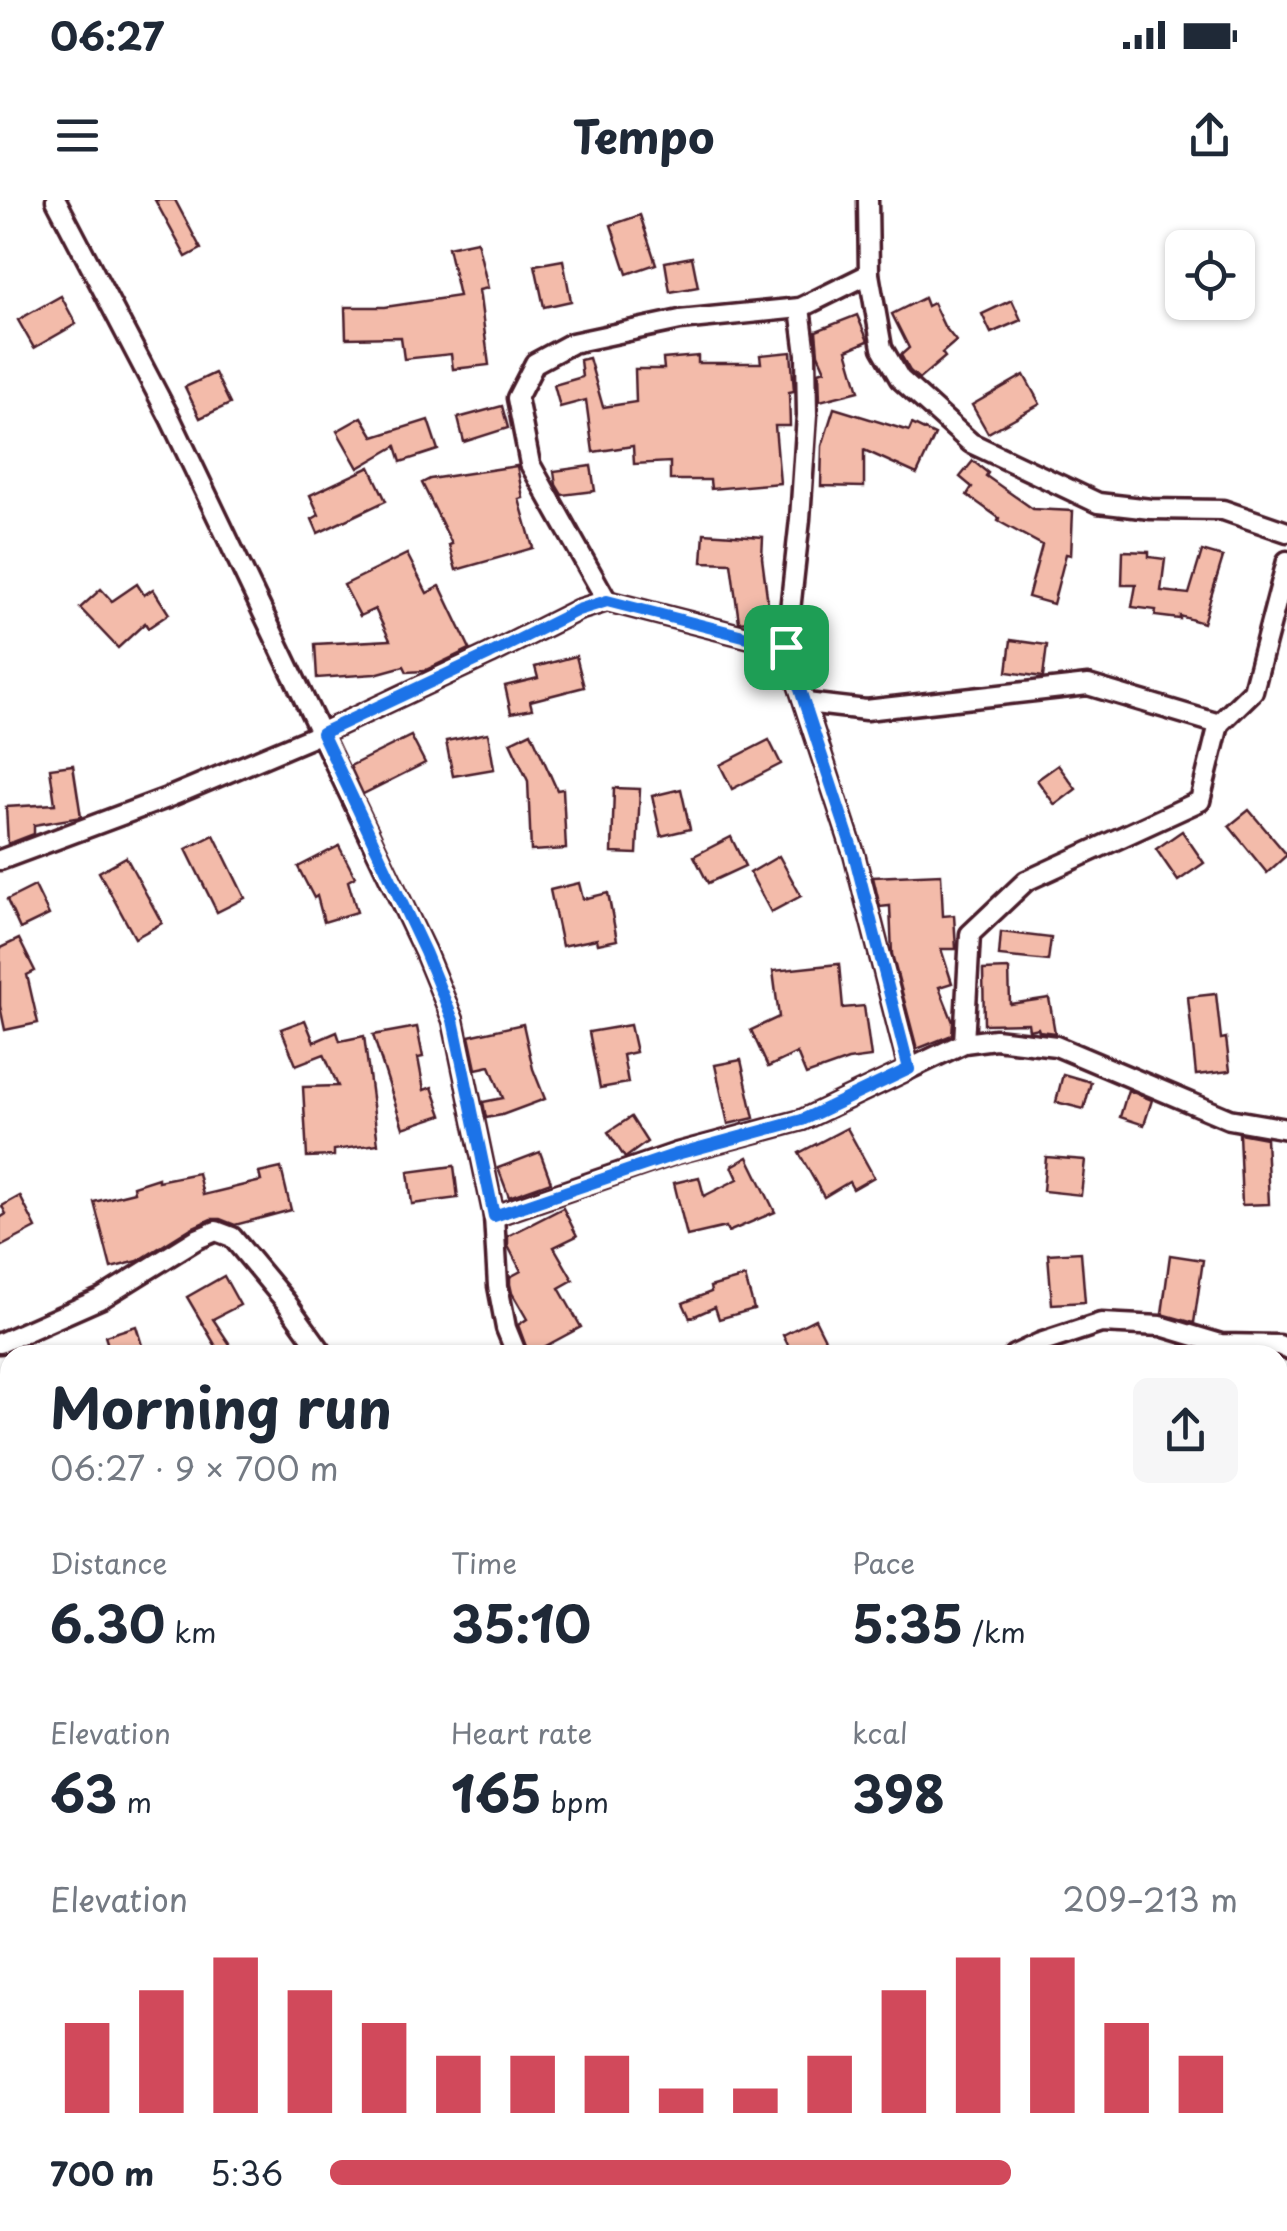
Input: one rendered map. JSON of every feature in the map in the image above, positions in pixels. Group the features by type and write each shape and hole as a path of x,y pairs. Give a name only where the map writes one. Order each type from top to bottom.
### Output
{"street":[{"path":"56,200 171,420 425,952 453,1020 494,1216 498,1286 513,1345"},
{"path":"868,200 870,274 882,348 900,379 972,442 1098,502 1151,509 1223,510 1287,532"},
{"path":"607,601 530,464 517,398 535,363 572,343 680,320 800,308 870,274"},
{"path":"800,308 807,415 786,647 854,854 909,1069"},
{"path":"964,1042 970,934 1026,881 1200,801 1219,724 1253,691 1287,561"},
{"path":"0,860 167,798 322,733 578,610 607,601 786,647"},
{"path":"806,703 866,710 1088,685 1219,724"},
{"path":"494,1216 677,1154 802,1120 964,1042 995,1039 1056,1046 1230,1119 1287,1129"},
{"path":"0,1343 102,1298 216,1231 232,1236 317,1345"},
{"path":"1034,1345 1102,1323 1161,1326 1221,1344 1281,1345"}],"building":[{"path":"155,200 175,200 201,249 186,257"},
{"path":"640,215 656,264 627,274 611,225"},
{"path":"477,241 488,288 479,290 489,365 453,369 451,354 404,359 401,337 346,338 345,307 385,307 459,296 448,247"},
{"path":"692,257 698,287 670,292 665,262"},
{"path":"563,260 571,301 544,307 535,265"},
{"path":"61,296 76,324 34,348 18,320"},
{"path":"924,298 927,306 933,303 956,341 942,353 945,357 919,379 901,355 909,348 892,314"},
{"path":"1012,300 1021,320 991,333 982,314"},
{"path":"857,315 868,341 847,350 859,391 820,401 819,372 825,370 818,354 816,331"},
{"path":"791,352 794,391 789,392 790,426 775,426 780,483 711,489 710,480 670,480 670,462 634,464 633,446 593,452 586,400 560,407 554,385 582,377 580,360 589,358 603,407 636,402 635,369 664,369 663,359 698,356 698,363 761,363 760,355"},
{"path":"215,373 230,404 200,418 185,387"},
{"path":"1024,375 1040,404 988,433 972,405"},
{"path":"502,406 508,428 464,442 458,418"},
{"path":"834,408 909,431 912,424 935,435 917,474 864,450 864,487 821,486 822,446"},
{"path":"362,417 374,437 428,420 438,450 401,462 396,446 358,468 337,431"},
{"path":"973,461 988,473 986,476 1033,509 1073,511 1071,555 1066,554 1053,604 1028,597 1042,545 998,521 967,495 972,487 960,477"},
{"path":"517,466 523,498 519,499 533,548 456,570 449,545 452,544 422,483"},
{"path":"591,466 595,491 562,495 554,471"},
{"path":"370,467 386,501 318,533 312,519 319,515 310,495"},
{"path":"704,533 763,537 770,619 739,622 731,563 702,562"},
{"path":"1123,551 1149,552 1149,557 1165,559 1161,591 1189,594 1202,551 1223,557 1203,623 1180,616 1155,616 1156,610 1132,607 1136,585 1122,585"},
{"path":"407,554 427,593 440,586 470,649 424,671 407,672 404,666 375,674 317,678 315,644 390,640 375,609 360,616 344,585"},
{"path":"137,584 144,595 153,589 169,614 148,628 145,623 118,648 80,608 101,589 112,601"},
{"path":"1011,640 1047,645 1043,677 1007,672"},
{"path":"576,656 584,687 530,701 532,709 511,713 505,686 538,678 535,667"},
{"path":"531,732 557,790 563,789 566,849 531,851 528,781 510,742"},
{"path":"488,733 494,769 453,776 446,741"},
{"path":"411,736 425,763 363,794 350,766"},
{"path":"769,740 781,764 732,789 720,765"},
{"path":"73,765 81,817 34,825 34,834 8,844 6,807 55,804 50,768"},
{"path":"1058,765 1076,789 1055,805 1037,780"},
{"path":"614,788 640,789 637,854 612,853"},
{"path":"681,789 690,829 661,836 652,796"},
{"path":"1249,810 1287,855 1267,873 1229,826"},
{"path":"1182,831 1204,863 1178,881 1156,849"},
{"path":"214,835 245,898 217,912 186,849"},
{"path":"731,837 745,866 708,883 694,856"},
{"path":"339,846 355,877 348,881 357,912 324,922 317,896 314,898 298,867"},
{"path":"779,856 801,896 771,912 750,873"},
{"path":"126,857 162,923 135,938 99,872"},
{"path":"941,874 943,916 954,915 956,949 941,949 952,983 939,987 953,1022 952,1035 917,1049 892,954 890,906 880,907 873,877"},
{"path":"579,883 583,899 608,893 617,940 598,944 597,939 562,946 550,890"},
{"path":"35,886 49,915 20,929 7,900"},
{"path":"1001,932 1051,938 1048,961 999,956"},
{"path":"19,939 35,971 27,975 38,1023 5,1030 0,1006 0,948"},
{"path":"839,964 843,1008 864,1006 871,1057 848,1060 806,1075 797,1053 768,1067 751,1030 779,1017 773,971"},
{"path":"1009,969 1010,1004 1049,998 1055,1033 1038,1028 1029,1030 1028,1023 984,1024 983,970"},
{"path":"1216,994 1221,1039 1226,1038 1230,1071 1196,1075 1188,997"},
{"path":"305,1020 314,1042 337,1032 340,1041 364,1036 378,1144 334,1150 334,1156 307,1157 303,1087 338,1086 324,1054 296,1065 281,1029"},
{"path":"523,1024 533,1069 545,1099 486,1118 483,1102 503,1098 490,1066 476,1069 469,1036"},
{"path":"630,1025 636,1052 623,1055 628,1083 600,1088 589,1032"},
{"path":"417,1027 424,1090 432,1087 442,1115 403,1128 373,1035"},
{"path":"741,1060 754,1118 728,1124 715,1065"},
{"path":"1063,1074 1091,1082 1084,1109 1056,1102"},
{"path":"1128,1090 1152,1100 1144,1125 1120,1117"},
{"path":"631,1117 647,1142 625,1158 608,1132"},
{"path":"847,1128 874,1177 853,1189 849,1182 824,1197 799,1153"},
{"path":"1239,1133 1266,1138 1269,1204 1242,1205"},
{"path":"540,1152 551,1182 509,1197 498,1168"},
{"path":"748,1157 775,1212 728,1232 726,1227 687,1236 674,1183 699,1177 704,1196 738,1179 732,1166"},
{"path":"1046,1157 1085,1160 1081,1195 1043,1191"},
{"path":"454,1166 458,1198 412,1204 408,1172"},
{"path":"281,1168 291,1210 235,1225 211,1219 138,1261 111,1268 94,1202 134,1192 133,1186 158,1178 198,1173 203,1195 261,1181 259,1173"},
{"path":"20,1196 36,1228 0,1247 0,1218 6,1214 2,1206"},
{"path":"563,1208 577,1236 554,1247 573,1280 559,1288 581,1327 548,1345 525,1345 518,1325 527,1319 510,1284 510,1277 521,1271 508,1246 508,1236"},
{"path":"1081,1252 1085,1302 1052,1304 1048,1254"},
{"path":"1170,1255 1203,1260 1194,1323 1162,1314"},
{"path":"224,1276 240,1305 213,1319 230,1345 215,1345 187,1297"},
{"path":"745,1277 754,1309 719,1319 715,1307 690,1318 683,1303 711,1292 710,1287"},
{"path":"815,1319 828,1345 788,1345 783,1335"},
{"path":"136,1326 142,1345 108,1345 105,1336"}],"route":[{"path":"607,601 786,647 854,854 909,1069 802,1120 677,1154 494,1216 453,1020 322,733 578,610 607,601"}]}
